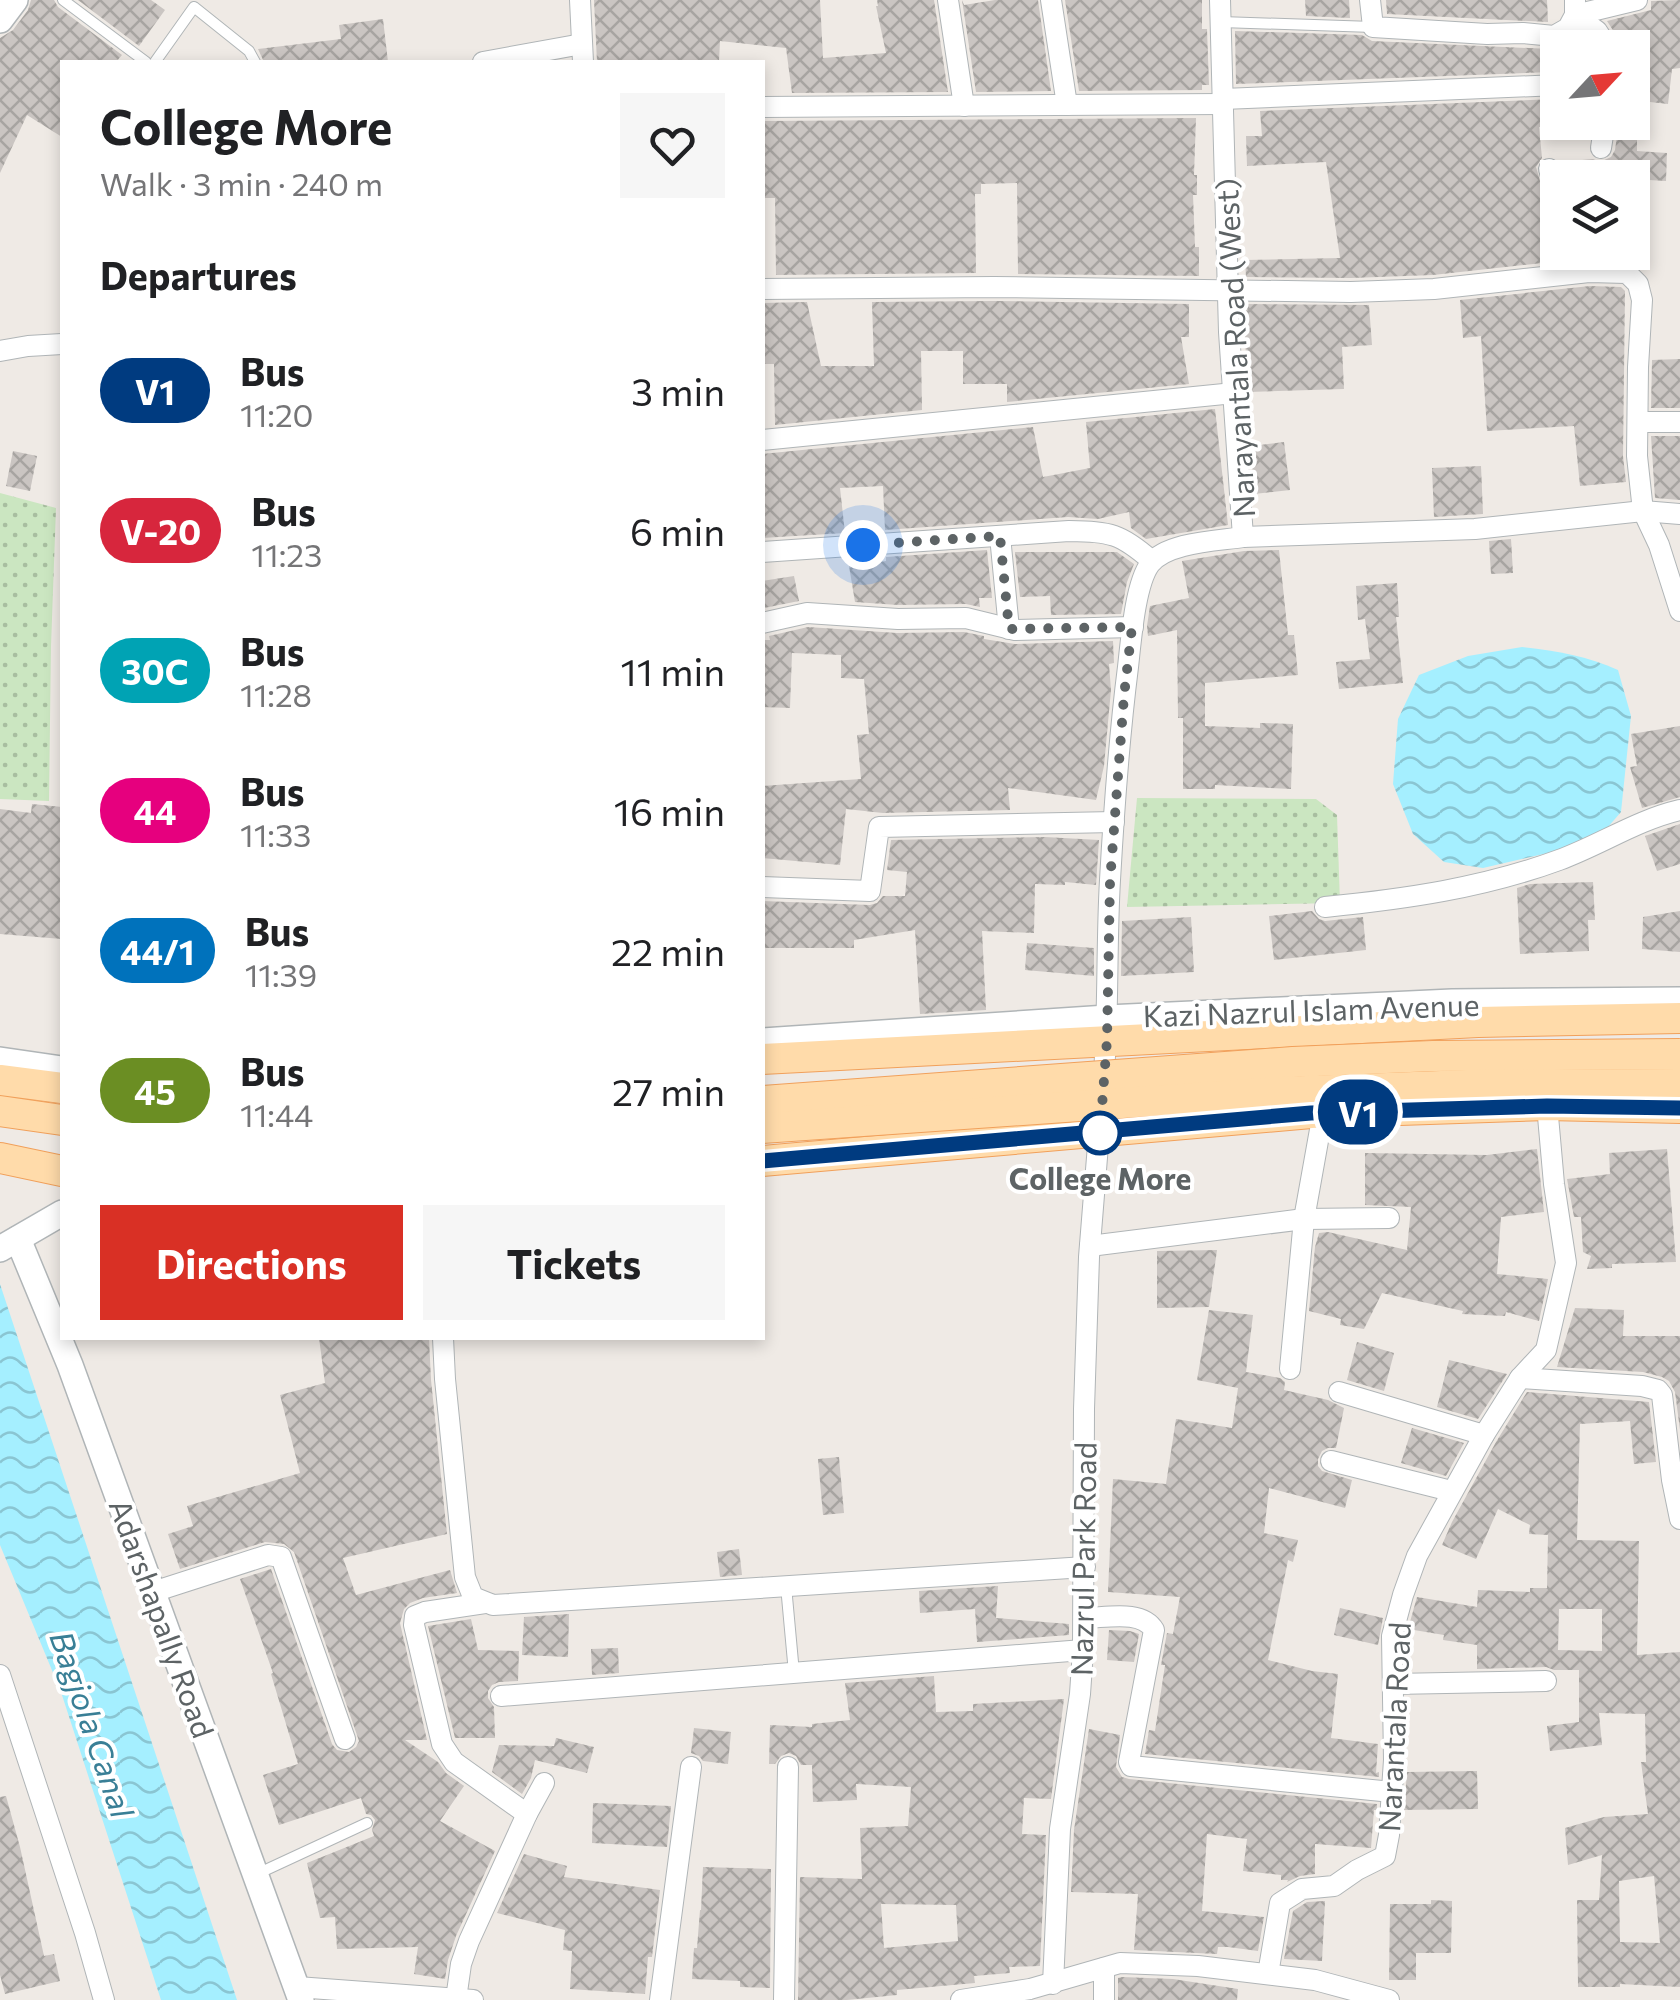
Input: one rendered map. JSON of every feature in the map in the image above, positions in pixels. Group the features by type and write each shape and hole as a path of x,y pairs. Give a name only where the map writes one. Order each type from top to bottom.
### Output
{"main road":[{"name":"Kazi Nazrul Islam Avenue","path":"765,1059 1195,1024 1680,1018"},
{"path":"1195,1024 1201,1124"},
{"path":"765,1101 1293,1062 1433,1056 1680,1054"},
{"path":"0,1080 60,1088"},
{"path":"765,1128 1280,1092 1468,1085 1680,1084"},
{"path":"765,1161 1322,1113 1547,1106 1680,1108"},
{"path":"0,1111 60,1120"},
{"path":"0,1142 60,1149"},
{"path":"0,1158 60,1171"}],"street":[{"path":"505,60 583,53 580,0"},
{"path":"948,0 964,106"},
{"path":"1051,0 1068,105"},
{"name":"Narayantala Road (West)","path":"1152,561 1173,548 1243,536 1229,332 1220,0"},
{"path":"1370,0 1373,27 1487,34 1554,36 1568,28 1575,7"},
{"path":"1575,7 1637,0"},
{"path":"1575,7 1596,30"},
{"path":"765,106 1223,102 1540,86"},
{"path":"1600,148 1602,140"},
{"path":"765,289 994,287 1352,292 1434,289 1542,270"},
{"path":"1617,270 1628,273 1638,284 1642,300 1637,456 1643,511 1680,612"},
{"path":"0,351 60,344"},
{"path":"765,440 1234,393"},
{"path":"1638,422 1680,422"},
{"path":"1243,536 1476,529 1643,511 1680,514"},
{"path":"765,552 1098,532 1119,536 1152,561 1143,578 1132,627 1110,882 1107,1029"},
{"path":"1000,536 1009,629"},
{"path":"765,622 806,613 898,620 966,618 1009,629 1132,627"},
{"path":"1325,906 1456,890 1559,860 1680,810"},
{"path":"765,887 870,891 879,826 1114,822"},
{"name":"Kazi Nazrul Islam Avenue","path":"1195,1024 1452,1002 1680,1000"},
{"name":"Kazi Nazrul Islam Avenue","path":"765,1041 1107,1029"},
{"name":"Nazrul Park Road","path":"1053,1984 1060,1829 1083,1650 1084,1409 1090,1246 1107,1029"},
{"path":"0,1060 60,1069"},
{"name":"Narantala Road","path":"1268,1974 1280,1902 1302,1888 1334,1886 1385,1856 1394,1760 1392,1636 1403,1595 1417,1556 1451,1491 1520,1378 1546,1350 1566,1262 1547,1106"},
{"path":"1290,1369 1304,1219 1322,1113"},
{"path":"9,1244 60,1214"},
{"path":"1090,1246 1304,1219 1390,1218"},
{"name":"Adarshapally Road","path":"9,1244 58,1324"},
{"name":"Adarshapally Road","path":"63,1340 299,1993"},
{"path":"443,1340 465,1577 473,1597 485,1603 1085,1567"},
{"path":"1520,1378 1658,1390 1662,1395 1680,1519"},
{"path":"1339,1392 1484,1435"},
{"path":"1331,1461 1451,1491"},
{"path":"154,1592 268,1555 281,1557 345,1739"},
{"path":"485,1603 425,1612 415,1616 414,1625 442,1744 454,1762 527,1814"},
{"path":"1084,1618 1141,1617 1154,1630 1131,1766 1392,1792"},
{"path":"501,1696 1083,1650"},
{"path":"0,1675 80,1915 104,2000"},
{"path":"1393,1684 1546,1681"},
{"path":"660,2000 691,1767"},
{"path":"784,2000 788,1768"},
{"path":"456,1999 469,1942 544,1783"},
{"path":"962,2000 1053,1984 1120,1963 1198,1966 1315,1980 1389,2000"},
{"path":"1104,1968 1104,2000"},
{"path":"299,1993 473,2000"}],"lane":[{"path":"63,0 143,60"},
{"path":"156,60 194,6 249,51 253,60"},
{"path":"1221,22 1373,27"},
{"path":"786,1586 794,1673"},
{"path":"256,1874 367,1823"}],"green space":[{"path":"0,493 56,508 49,801 0,799"},
{"path":"1137,798 1316,799 1337,815 1340,903 1127,907"}],"water":[{"path":"1522,647 1571,655 1618,670 1631,716 1621,812 1595,842 1483,868 1444,862 1413,834 1393,784 1398,719 1419,675 1468,656"},
{"name":"Bagjola Canal","path":"0,1284 237,2000 161,2000 61,1692 0,1545"}],"building":[{"path":"31,0 54,0 122,55 118,60 60,60 60,136 27,115 0,173 0,38 13,30"},
{"path":"78,0 151,0 165,10 139,46"},
{"path":"594,0 820,0 823,58 886,53 877,0 934,0 948,92 792,93 786,48 720,41 719,60 597,60"},
{"path":"962,0 964,5 1038,0 1051,91 976,92"},
{"path":"1065,0 1202,0 1209,85 1202,85 1202,90 1079,91"},
{"path":"1305,0 1349,0 1350,18 1306,16"},
{"path":"1386,0 1547,0 1548,22 1387,14"},
{"path":"1680,0 1680,68 1672,69 1668,104 1650,102 1650,30 1613,30 1607,21 1651,10 1651,1"},
{"path":"383,19 388,60 263,60 258,49 341,39 339,25"},
{"path":"1235,31 1362,35 1372,41 1540,49 1540,72 1236,84"},
{"path":"1540,100 1542,158 1536,167 1540,181 1540,263 1433,275 1246,277 1245,260 1340,258 1326,162 1247,166 1246,136 1262,136 1260,111"},
{"path":"1196,118 1197,195 1193,195 1199,276 1018,274 1017,183 981,184 981,194 975,194 976,273 776,275 775,198 765,198 765,121"},
{"path":"1616,140 1637,140 1637,151 1667,153 1666,181 1650,180 1650,160 1604,160 1615,150"},
{"path":"1590,286 1621,287 1625,291 1626,482 1580,486 1574,426 1487,431 1481,336 1463,338 1460,300"},
{"path":"807,302 821,366 874,366 872,302 1189,304 1189,337 1181,337 1189,384 1007,402 1007,384 963,384 963,351 921,351 922,410 775,425 774,364 765,364 765,303"},
{"path":"1243,304 1369,305 1372,345 1342,347 1344,389 1248,392"},
{"path":"1680,359 1680,408 1651,408 1652,360"},
{"path":"1215,409 1228,525 1146,539 1131,528 1129,512 1098,519 1068,517 885,530 883,486 840,488 845,533 765,538 765,454 1033,427 1043,477 1090,468 1086,422"},
{"path":"1651,436 1680,436 1680,500 1655,498"},
{"path":"1284,442 1290,490 1254,494 1251,446"},
{"path":"13,451 37,456 30,491 6,486"},
{"path":"1481,466 1483,514 1434,517 1432,468"},
{"path":"1511,539 1513,573 1491,574 1489,541"},
{"path":"987,550 992,598 979,598 980,607 855,602 849,566 886,561 886,557"},
{"path":"1279,550 1288,635 1294,635 1298,675 1205,683 1205,726 1260,728 1260,723 1293,724 1291,789 1215,785 1215,789 1183,789 1177,630 1148,636 1150,606 1189,598 1182,561"},
{"path":"1015,552 1117,552 1134,564 1121,614 1051,615 1050,596 1020,597"},
{"path":"794,576 799,601 765,608 765,581"},
{"path":"1397,583 1396,617 1403,683 1339,689 1336,662 1370,659 1365,619 1358,620 1356,586"},
{"path":"808,627 897,633 964,632 1015,644 1113,641 1104,766 1096,800 1008,788 1010,810 883,813 846,809 840,865 765,858 765,786 861,779 857,735 869,734 864,679 841,678 841,655 792,653 790,708 765,707 765,640 770,640 769,636"},
{"path":"1680,726 1680,797 1642,808 1630,767 1637,766 1631,734"},
{"path":"32,804 60,807 60,939 0,934 0,809 31,813"},
{"path":"1680,824 1680,864 1657,871 1645,836"},
{"path":"891,840 1099,840 1096,885 1035,884 1034,933 982,931 986,1010 920,1014 915,930 854,940 854,948 765,948 765,901 870,905 883,896 905,896 907,872 887,870"},
{"path":"1593,882 1595,920 1588,920 1589,951 1520,954 1517,888"},
{"path":"1312,911 1325,921 1363,917 1366,950 1274,960 1269,916"},
{"path":"1680,911 1680,952 1642,949 1643,917"},
{"path":"1191,917 1194,972 1121,976 1122,921"},
{"path":"1027,943 1094,948 1094,976 1025,970"},
{"path":"1537,1149 1544,1212 1501,1217 1497,1274 1548,1279 1539,1321 1506,1312 1505,1316 1462,1314 1463,1311 1382,1293 1364,1329 1340,1325 1341,1319 1309,1311 1319,1233 1407,1250 1411,1207 1365,1205 1365,1153 1487,1155"},
{"path":"1667,1149 1676,1262 1612,1264 1612,1268 1587,1269 1591,1256 1583,1252 1581,1217 1574,1217 1567,1179 1610,1174 1609,1153"},
{"path":"1217,1250 1209,1307 1157,1308 1157,1251"},
{"path":"1575,1308 1624,1310 1623,1336 1680,1336 1680,1430 1675,1392 1662,1377 1643,1372 1557,1367"},
{"path":"1209,1310 1253,1315 1246,1372 1280,1378 1285,1382 1284,1390 1328,1400 1344,1408 1336,1448 1322,1451 1318,1466 1322,1471 1352,1480 1345,1508 1269,1488 1264,1533 1298,1540 1293,1562 1288,1560 1268,1660 1338,1674 1331,1738 1378,1744 1379,1777 1145,1754 1149,1730 1155,1731 1167,1633 1173,1634 1180,1597 1108,1592 1113,1479 1166,1484 1176,1419 1232,1428 1238,1388 1197,1380"},
{"path":"319,1340 429,1340 447,1534 343,1558 356,1595 450,1570 457,1593 410,1603 400,1623 427,1740 405,1740 464,1786 440,1821 495,1851 456,1936 445,1979 414,1974 418,1947 337,1949 335,1917 320,1918 307,1863 374,1836 375,1820 366,1814 361,1798 279,1825 263,1775 298,1764 273,1673 240,1579 271,1569 332,1744 337,1750 349,1752 359,1741 294,1552 284,1544 265,1542 180,1569 168,1534 193,1526 187,1506 300,1473 280,1395 325,1383"},
{"path":"1357,1342 1394,1353 1384,1391 1347,1380"},
{"path":"1449,1360 1507,1374 1478,1419 1437,1407"},
{"path":"1527,1392 1649,1402 1656,1462 1634,1464 1630,1421 1580,1424 1577,1540 1639,1541 1637,1655 1680,1652 1680,1987 1578,1987 1577,1900 1599,1900 1602,1855 1568,1865 1565,1828 1604,1817 1648,1814 1641,1762 1646,1762 1645,1714 1599,1713 1602,1745 1550,1751 1547,1726 1579,1722 1579,1670 1477,1669 1477,1645 1408,1629 1417,1597 1477,1607 1478,1590 1530,1592 1530,1588 1547,1588 1548,1535 1529,1534 1530,1525 1498,1509 1476,1559 1442,1545","holes":["1559,1609 1602,1609 1602,1651 1558,1650","1654,1876 1660,1943 1620,1942 1619,1881"]},
{"path":"1412,1428 1464,1443 1446,1476 1401,1463"},
{"path":"839,1457 844,1513 823,1515 818,1459"},
{"path":"739,1549 742,1575 720,1577 717,1552"},
{"path":"998,1586 996,1618 1069,1624 1069,1635 977,1642 975,1609 920,1613 919,1591"},
{"path":"1340,1608 1383,1618 1378,1645 1334,1635"},
{"path":"569,1614 568,1657 522,1655 524,1617"},
{"path":"471,1619 478,1650 519,1651 518,1681 499,1682 488,1691 494,1707 495,1738 455,1738 428,1626"},
{"path":"1109,1630 1139,1634 1134,1662 1107,1660"},
{"path":"618,1648 619,1673 592,1675 591,1649"},
{"path":"934,1676 936,1712 973,1711 973,1704 1064,1699 1051,1799 1024,1798 1022,1834 1046,1835 1040,1966 1009,1967 1010,1973 974,1976 975,1983 897,1990 897,1995 798,2000 800,1877 862,1879 860,1828 908,1826 911,1787 856,1784 857,1800 813,1802 812,1765 801,1765 789,1753 769,1764 770,1725 812,1727 850,1720 845,1683","holes":["881,1904 956,1905 958,1941 884,1948"]},
{"path":"694,1728 731,1732 728,1764 703,1761 691,1753"},
{"path":"1089,1729 1120,1735 1116,1767 1122,1777 1129,1779 1377,1804 1371,1848 1315,1844 1315,1874 1287,1882 1281,1880 1281,1875 1243,1871 1247,1839 1207,1834 1202,1911 1264,1917 1258,1951 1228,1947 1218,1947 1217,1954 1134,1950 1138,1894 1071,1892 1074,1830"},
{"path":"556,1738 594,1747 587,1773 535,1760 522,1794 492,1772 499,1745 554,1746"},
{"path":"1477,1771 1478,1809 1404,1810 1407,1772"},
{"path":"6,1796 44,1956 54,1954 60,1981 5,1994 0,1975 0,1797"},
{"path":"593,1803 671,1806 667,1847 592,1843"},
{"path":"524,1854 567,1866 564,1877 660,1890 645,1994 570,1989 572,1951 563,1950 565,1930 497,1913"},
{"path":"703,1867 771,1869 770,1988 740,1987 740,1981 692,1979"},
{"path":"1431,1900 1452,1901 1451,1953 1416,1953 1416,1980 1389,1980 1390,1904 1431,1904"},
{"path":"1325,1901 1322,1961 1284,1959 1293,1911 1307,1902"},
{"path":"1118,1978 1173,1979 1238,1989 1237,2000 1118,2000"}],"bus line":[{"name":"V1","path":"765,1161 1311,1113 1547,1106 1680,1108"}],"place":[{"name":"College More","path":"1100,1133"}],"route":[{"path":"863,545 1000,536 1009,629 1132,627 1110,882 1107,1040 1100,1133"}]}
